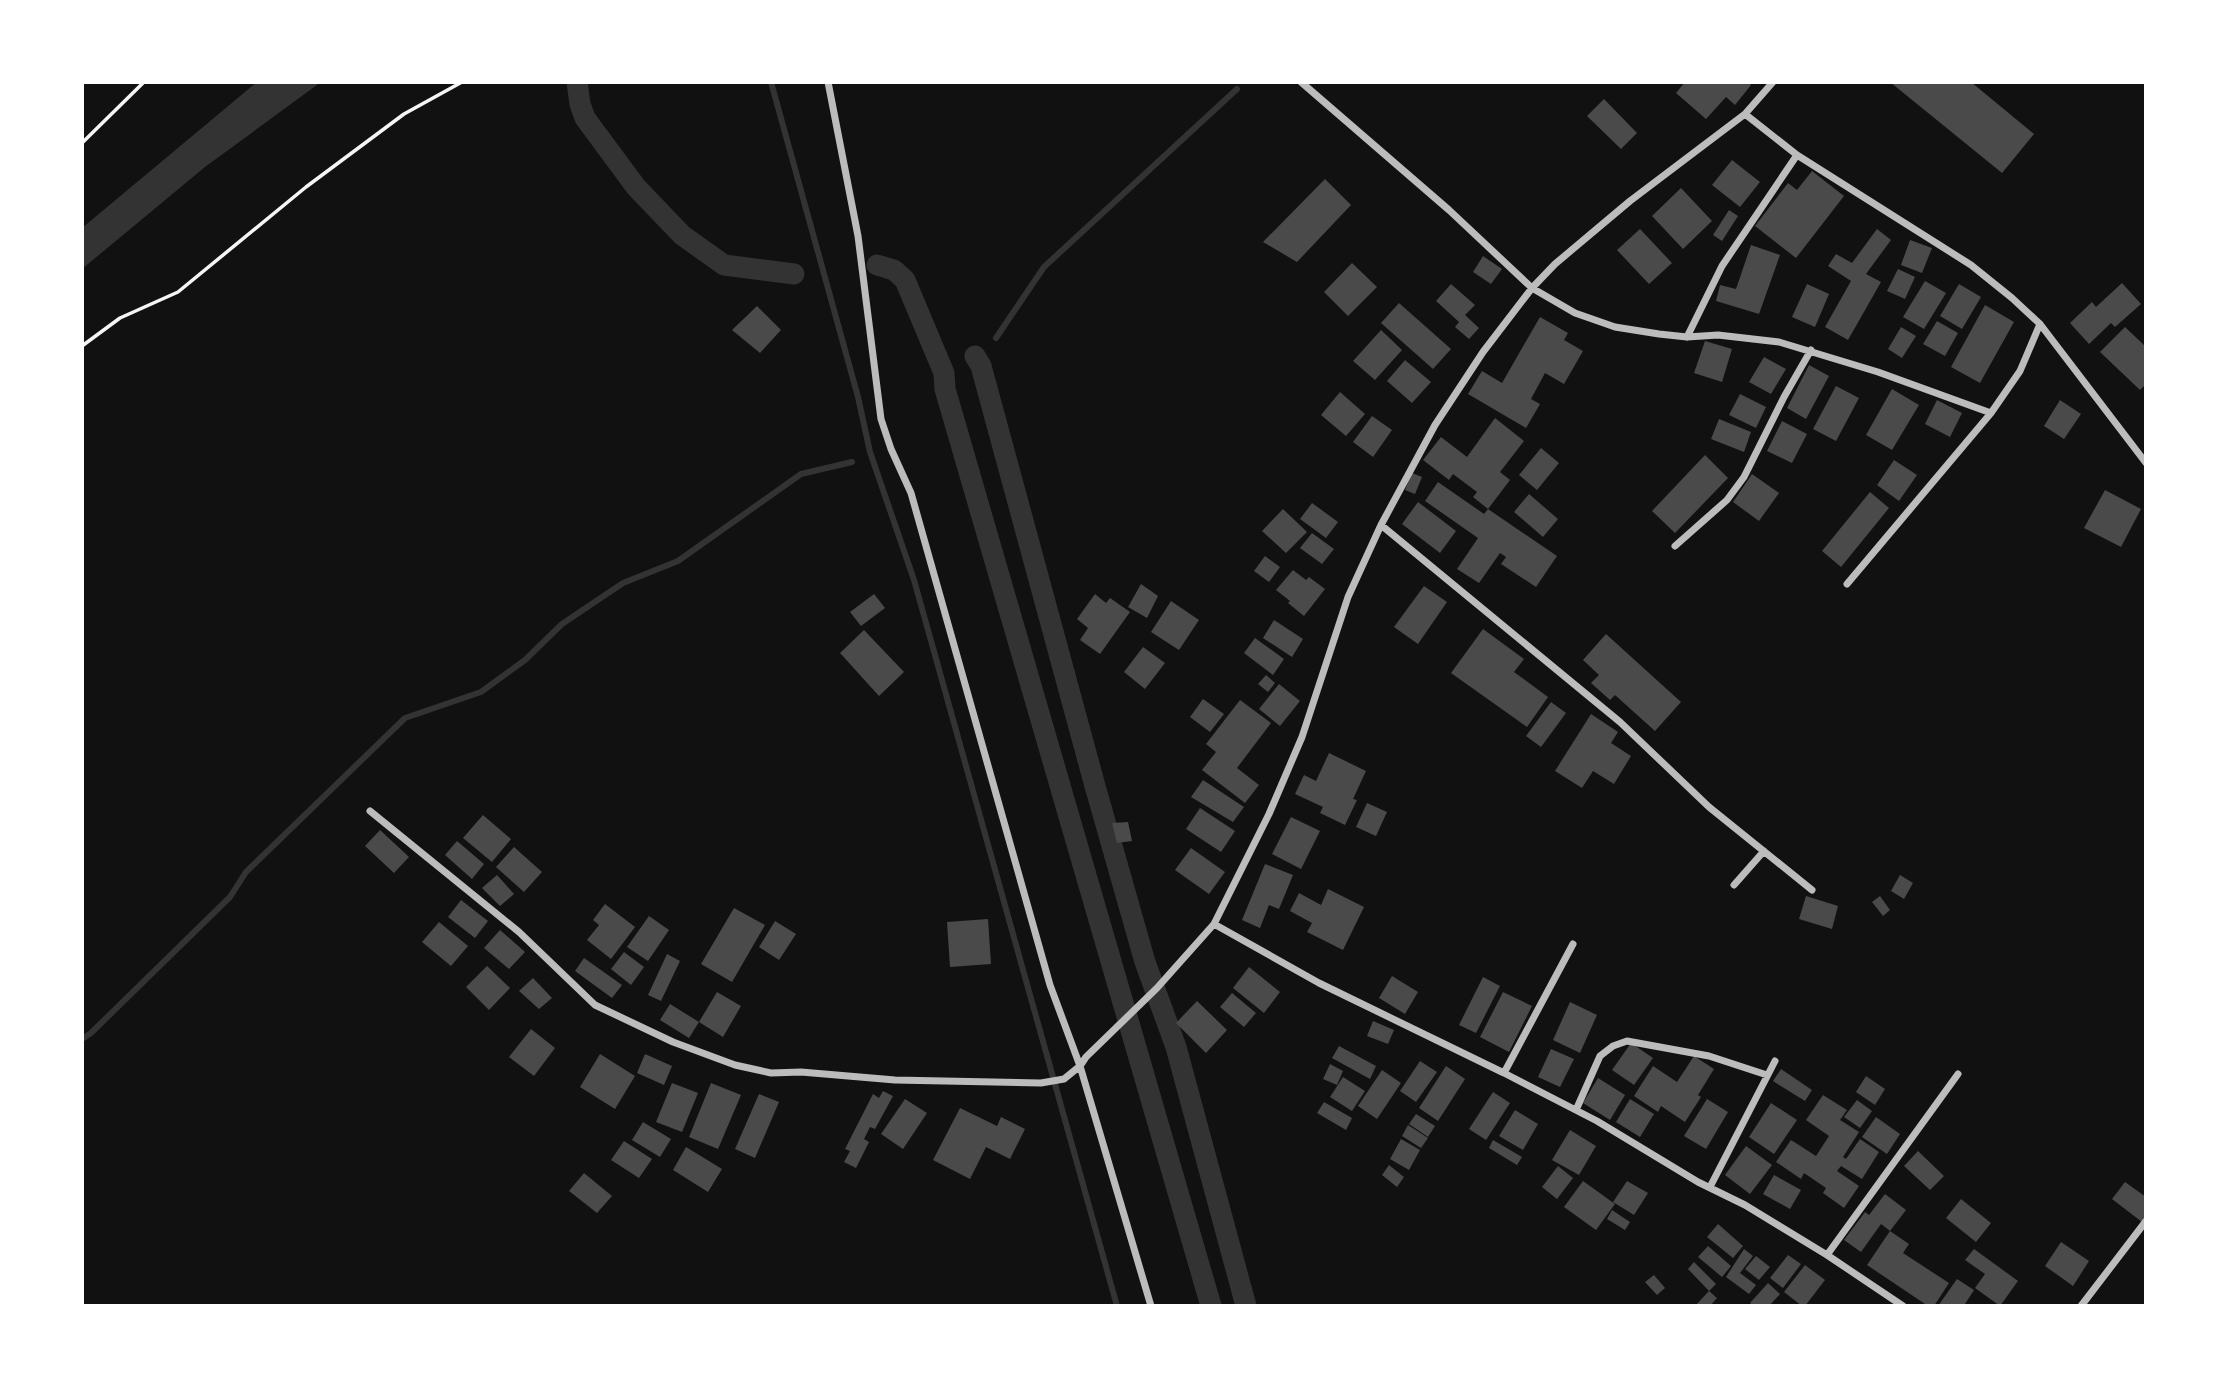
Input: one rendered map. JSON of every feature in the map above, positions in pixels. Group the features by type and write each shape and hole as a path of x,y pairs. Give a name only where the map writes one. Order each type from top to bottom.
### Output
{"street":[{"path":"828,82 858,236 881,419 911,493 1050,985 1080,1066 1151,1306"},
{"path":"1301,82 1449,210 1532,288 1575,313 1615,327 1687,337 1718,335 1779,342 1811,350 1990,413"},
{"path":"370,811 519,932 595,1005 673,1042 735,1065 771,1073 801,1072 895,1080 1041,1083 1064,1079 1157,988 1214,924 1269,814 1302,737 1348,597 1381,525 1442,414 1483,352 1532,288 1555,264 1630,201 1745,114 1771,83"},
{"path":"1745,114 1797,155 1971,265 2040,324 2146,463"},
{"path":"1687,337 1722,266 1797,155"},
{"path":"1847,584 1990,413 2020,371 2040,324"},
{"path":"1675,546 1727,500 1744,477 1811,350"},
{"path":"1381,525 1620,722 1709,807 1812,890"},
{"path":"1734,885 1764,851"},
{"path":"1214,924 1318,983 1576,1111 1745,1205 1903,1306"},
{"path":"1504,1073 1573,944"},
{"path":"1576,1111 1600,1056 1613,1046 1627,1041 1709,1056 1767,1076"},
{"path":"1710,1187 1774,1061"},
{"path":"1827,1255 1958,1074"},
{"path":"2081,1306 2146,1221"}],"path":[{"path":"82,144 144,82"},
{"path":"82,346 120,317 178,292 306,187 404,114 462,82"}],"shaded area":[{"path":"257,82 321,82 205,167 82,269 82,228"}],"building":[{"path":"1685,82 1748,82 1751,85 1735,105 1726,97 1706,119 1676,93"},
{"path":"1890,82 1971,82 2034,134 2002,173"},
{"path":"1604,99 1637,133 1621,149 1587,116"},
{"path":"1732,160 1760,182 1740,207 1712,185"},
{"path":"1812,171 1844,196 1796,258 1755,226 1788,183 1797,190"},
{"path":"1325,179 1351,205 1297,262 1263,242"},
{"path":"1681,188 1712,221 1683,249 1652,216"},
{"path":"1729,210 1738,216 1722,241 1713,235"},
{"path":"1640,229 1672,263 1649,284 1617,250"},
{"path":"1877,229 1891,240 1866,274 1881,282 1848,340 1825,327 1851,281 1828,266 1836,254 1852,263"},
{"path":"1910,240 1932,248 1922,273 1901,265"},
{"path":"1751,245 1780,255 1759,314 1716,301 1720,285 1736,289"},
{"path":"1483,256 1502,269 1491,284 1473,272"},
{"path":"1352,263 1377,287 1348,316 1324,292"},
{"path":"1898,269 1915,277 1905,299 1887,291"},
{"path":"1925,281 1946,293 1924,329 1903,317"},
{"path":"2122,283 2141,304 2115,327 2111,323 2089,344 2070,323 2092,302 2096,307"},
{"path":"1451,284 1475,305 1465,315 1479,328 1469,339 1455,327 1459,322 1436,301"},
{"path":"1807,284 1829,294 1815,327 1792,317"},
{"path":"1959,284 1981,297 1962,329 1940,316"},
{"path":"1399,303 1451,349 1433,369 1381,323"},
{"path":"1985,305 2014,322 1980,383 1951,367"},
{"path":"757,306 781,330 760,353 732,330"},
{"path":"1540,317 1568,333 1564,340 1583,351 1564,384 1545,373 1531,399 1540,404 1526,428 1468,394 1482,371 1502,383"},
{"path":"1937,321 1958,333 1945,356 1923,344"},
{"path":"1901,327 1916,336 1902,358 1888,349"},
{"path":"2125,327 2146,347 2146,384 2140,390 2100,352"},
{"path":"1381,330 1402,350 1375,380 1353,361"},
{"path":"1705,341 1732,349 1722,382 1694,373"},
{"path":"1764,357 1786,369 1771,394 1749,382"},
{"path":"1405,360 1431,382 1412,403 1387,381"},
{"path":"1809,365 1829,376 1806,419 1787,408"},
{"path":"1836,386 1859,398 1836,441 1813,429"},
{"path":"1892,389 1919,405 1892,450 1866,435"},
{"path":"1340,392 1365,414 1346,436 1321,415"},
{"path":"1740,394 1766,407 1756,428 1729,415"},
{"path":"1937,400 1962,413 1950,437 1925,424"},
{"path":"2060,400 2081,414 2064,439 2044,426"},
{"path":"1372,416 1392,430 1373,457 1353,442"},
{"path":"1495,418 1524,441 1500,472 1510,480 1488,509 1473,497 1477,492 1453,474 1449,480 1423,460 1441,437 1467,457"},
{"path":"1719,419 1751,432 1744,452 1711,439"},
{"path":"1782,421 1807,434 1792,463 1767,451"},
{"path":"1541,448 1559,463 1537,490 1519,475"},
{"path":"1705,455 1728,478 1675,533 1652,511"},
{"path":"1894,460 1917,475 1899,501 1877,485"},
{"path":"1412,473 1422,477 1415,494 1405,490"},
{"path":"1752,474 1779,493 1759,521 1733,502"},
{"path":"1438,482 1484,514 1488,509 1557,556 1536,587 1501,564 1506,557 1500,553 1479,583 1457,569 1478,538 1425,501"},
{"path":"2105,490 2141,509 2121,547 2084,528"},
{"path":"1870,492 1889,508 1841,567 1822,551"},
{"path":"1529,494 1558,519 1543,537 1514,512"},
{"path":"1418,502 1456,531 1440,553 1402,524"},
{"path":"1312,503 1338,522 1326,538 1300,519"},
{"path":"1283,509 1307,532 1286,553 1262,531"},
{"path":"1312,533 1334,549 1322,564 1300,548"},
{"path":"1265,556 1280,567 1269,582 1254,571"},
{"path":"1293,570 1306,580 1309,577 1325,589 1304,616 1276,590"},
{"path":"1141,584 1158,596 1147,618 1128,607"},
{"path":"1424,586 1447,602 1418,644 1394,627"},
{"path":"874,594 885,608 861,626 850,612"},
{"path":"1095,594 1106,603 1110,598 1130,612 1100,654 1080,640 1088,628 1077,619"},
{"path":"1171,601 1199,620 1179,650 1151,632"},
{"path":"1274,620 1303,639 1292,657 1263,638"},
{"path":"1483,629 1524,659 1514,672 1548,697 1527,727 1451,673"},
{"path":"864,630 904,672 879,696 840,653"},
{"path":"1606,634 1681,702 1655,731 1615,695 1610,700 1591,683 1599,675 1583,660"},
{"path":"1255,638 1284,659 1273,675 1244,653"},
{"path":"1143,647 1165,663 1145,689 1124,672"},
{"path":"1266,675 1275,683 1268,692 1258,684"},
{"path":"1279,684 1300,701 1280,726 1259,709"},
{"path":"1203,699 1224,714 1210,732 1190,717"},
{"path":"1240,700 1271,723 1237,768 1259,785 1245,803 1202,770 1216,752 1206,744"},
{"path":"1551,702 1566,713 1541,747 1526,736"},
{"path":"1591,714 1618,732 1611,743 1631,756 1614,784 1593,771 1582,788 1555,771"},
{"path":"1329,753 1366,771 1353,799 1357,800 1345,825 1320,813 1323,807 1295,794 1304,775 1316,781"},
{"path":"1203,780 1244,807 1233,822 1191,797"},
{"path":"1367,803 1387,812 1376,836 1356,827"},
{"path":"1200,808 1235,831 1221,852 1186,829"},
{"path":"483,815 511,839 492,862 463,838"},
{"path":"1291,817 1320,831 1301,869 1272,854"},
{"path":"1128,822 1132,841 1117,843 1112,823"},
{"path":"380,830 409,857 394,873 365,846"},
{"path":"457,841 484,864 472,879 445,855"},
{"path":"514,847 542,872 524,892 496,867"},
{"path":"1191,848 1225,872 1209,894 1175,870"},
{"path":"1265,864 1293,875 1279,909 1269,905 1260,928 1242,920"},
{"path":"497,875 514,894 500,906 482,888"},
{"path":"1900,875 1913,883 1904,899 1891,891"},
{"path":"1328,889 1364,907 1343,950 1307,932 1312,923 1290,911 1299,893 1321,905"},
{"path":"1806,896 1838,906 1832,929 1799,919"},
{"path":"1880,896 1890,910 1883,916 1872,902"},
{"path":"461,900 488,921 475,938 448,917"},
{"path":"605,904 635,927 611,959 587,940 599,925 593,920"},
{"path":"734,908 765,925 732,982 701,964"},
{"path":"649,916 669,930 648,961 627,947"},
{"path":"988,919 991,964 950,967 947,922"},
{"path":"775,921 796,934 779,960 759,947"},
{"path":"439,922 468,946 451,966 422,942"},
{"path":"500,930 525,952 509,969 484,948"},
{"path":"624,952 644,967 631,985 611,969"},
{"path":"667,954 680,961 661,1001 648,995"},
{"path":"584,958 622,985 612,998 575,971"},
{"path":"487,966 510,988 489,1010 466,987"},
{"path":"1249,967 1280,992 1264,1013 1233,988"},
{"path":"1392,976 1418,992 1405,1014 1379,998"},
{"path":"1483,977 1500,986 1476,1033 1459,1025"},
{"path":"533,978 552,998 539,1009 519,991"},
{"path":"717,992 741,1006 723,1037 699,1022"},
{"path":"1503,992 1532,1006 1509,1052 1480,1037"},
{"path":"1232,993 1256,1013 1244,1027 1220,1007"},
{"path":"1197,1001 1227,1030 1206,1053 1176,1023"},
{"path":"1570,1002 1597,1015 1580,1053 1553,1040"},
{"path":"670,1004 699,1022 689,1038 660,1020"},
{"path":"1373,1021 1394,1030 1388,1044 1367,1036"},
{"path":"531,1029 555,1048 534,1076 509,1057"},
{"path":"1631,1043 1653,1058 1634,1085 1612,1070"},
{"path":"1339,1046 1376,1066 1370,1079 1332,1058"},
{"path":"1551,1049 1574,1059 1560,1087 1538,1077"},
{"path":"600,1054 635,1076 615,1109 580,1087"},
{"path":"645,1054 672,1066 664,1085 637,1073"},
{"path":"1694,1056 1714,1069 1685,1122 1661,1106 1658,1112 1634,1096 1653,1066 1677,1082"},
{"path":"1420,1061 1437,1072 1416,1102 1400,1091"},
{"path":"1330,1064 1343,1071 1337,1085 1323,1079"},
{"path":"1446,1066 1465,1079 1438,1121 1419,1108"},
{"path":"1781,1069 1812,1090 1805,1101 1773,1081"},
{"path":"1382,1070 1401,1083 1377,1119 1358,1106"},
{"path":"1866,1076 1885,1089 1875,1105 1856,1092"},
{"path":"1343,1077 1365,1091 1352,1111 1330,1097"},
{"path":"1598,1078 1625,1095 1610,1120 1583,1103"},
{"path":"672,1083 698,1093 682,1132 656,1122"},
{"path":"711,1083 741,1095 718,1149 689,1137"},
{"path":"883,1091 893,1096 875,1129 870,1127 864,1139 869,1142 856,1168 844,1162 850,1151 845,1149 873,1094 879,1098"},
{"path":"1493,1092 1510,1103 1486,1140 1469,1129"},
{"path":"759,1094 779,1102 755,1158 735,1149"},
{"path":"1823,1095 1847,1110 1840,1120 1859,1132 1843,1157 1846,1159 1860,1139 1879,1152 1862,1179 1841,1166 1837,1171 1859,1186 1844,1208 1823,1193 1826,1188 1804,1173 1801,1179 1776,1162 1791,1140 1816,1156 1829,1136 1806,1120"},
{"path":"905,1099 927,1113 903,1149 881,1134"},
{"path":"1630,1099 1654,1114 1640,1137 1616,1122"},
{"path":"1707,1099 1728,1112 1706,1149 1684,1136"},
{"path":"1857,1100 1872,1111 1860,1128 1844,1117"},
{"path":"1324,1102 1352,1118 1346,1130 1317,1113"},
{"path":"1771,1103 1797,1120 1774,1154 1749,1137"},
{"path":"960,1108 997,1126 1001,1117 1025,1129 1010,1159 986,1147 970,1179 933,1160"},
{"path":"1515,1110 1538,1124 1523,1150 1499,1136"},
{"path":"1416,1114 1435,1126 1428,1137 1409,1124"},
{"path":"1876,1117 1900,1134 1887,1154 1862,1137"},
{"path":"643,1122 671,1139 660,1157 632,1140"},
{"path":"1408,1125 1428,1138 1421,1148 1402,1136"},
{"path":"1570,1130 1596,1146 1579,1175 1552,1160"},
{"path":"1401,1139 1420,1150 1409,1170 1390,1159"},
{"path":"1493,1140 1522,1157 1517,1165 1489,1148"},
{"path":"624,1141 652,1159 639,1178 611,1160"},
{"path":"1746,1146 1772,1165 1750,1194 1725,1175"},
{"path":"686,1147 722,1169 708,1192 673,1170"},
{"path":"1918,1151 1944,1176 1930,1190 1904,1166"},
{"path":"1389,1165 1404,1177 1397,1187 1382,1175"},
{"path":"1558,1166 1573,1178 1557,1199 1542,1187"},
{"path":"584,1173 612,1196 597,1213 569,1191"},
{"path":"1774,1175 1801,1190 1790,1209 1763,1194"},
{"path":"1583,1181 1615,1204 1596,1230 1564,1207"},
{"path":"1627,1181 1648,1193 1634,1215 1613,1202"},
{"path":"2125,1182 2146,1197 2146,1217 2142,1222 2112,1199"},
{"path":"1885,1194 1906,1210 1890,1231 1881,1224 1861,1252 1844,1240 1865,1212 1869,1215"},
{"path":"1961,1199 1991,1223 1976,1242 1946,1218"},
{"path":"1612,1210 1630,1222 1625,1230 1607,1219"},
{"path":"1718,1224 1743,1246 1733,1258 1707,1237"},
{"path":"1890,1231 1909,1244 1903,1253 1949,1283 1934,1306 1928,1306 1867,1265"},
{"path":"2061,1242 2089,1261 2073,1286 2045,1266"},
{"path":"1708,1246 1731,1266 1722,1277 1698,1257"},
{"path":"1744,1249 1753,1256 1740,1273 1756,1285 1749,1294 1726,1277"},
{"path":"1974,1249 2018,1281 2000,1306 1975,1288 1985,1274 1965,1260"},
{"path":"1788,1255 1801,1264 1783,1288 1770,1278"},
{"path":"1756,1256 1770,1267 1759,1280 1745,1269"},
{"path":"1694,1262 1716,1284 1709,1291 1688,1269"},
{"path":"1805,1265 1825,1280 1805,1306 1802,1306 1784,1292"},
{"path":"1654,1275 1665,1288 1657,1295 1645,1282"},
{"path":"1957,1279 1974,1290 1965,1304 1968,1306 1938,1306"},
{"path":"1768,1283 1780,1294 1769,1306 1753,1306 1750,1303"},
{"path":"1709,1291 1717,1298 1710,1306 1695,1306"}],"waterway":[{"path":"577,82 585,118 636,187 682,235 724,265 794,274"},
{"path":"771,82 858,397 870,452 914,580 1117,1306"},
{"path":"996,338 1044,267 1237,89"},
{"path":"877,265 894,270 905,280 944,373 945,389 1211,1306"},
{"path":"975,356 981,366 1145,962 1176,1047 1246,1306"},
{"path":"82,1039 230,897 246,872 405,718 481,692 525,660 562,624 623,583 678,561 801,474 852,462"}]}
